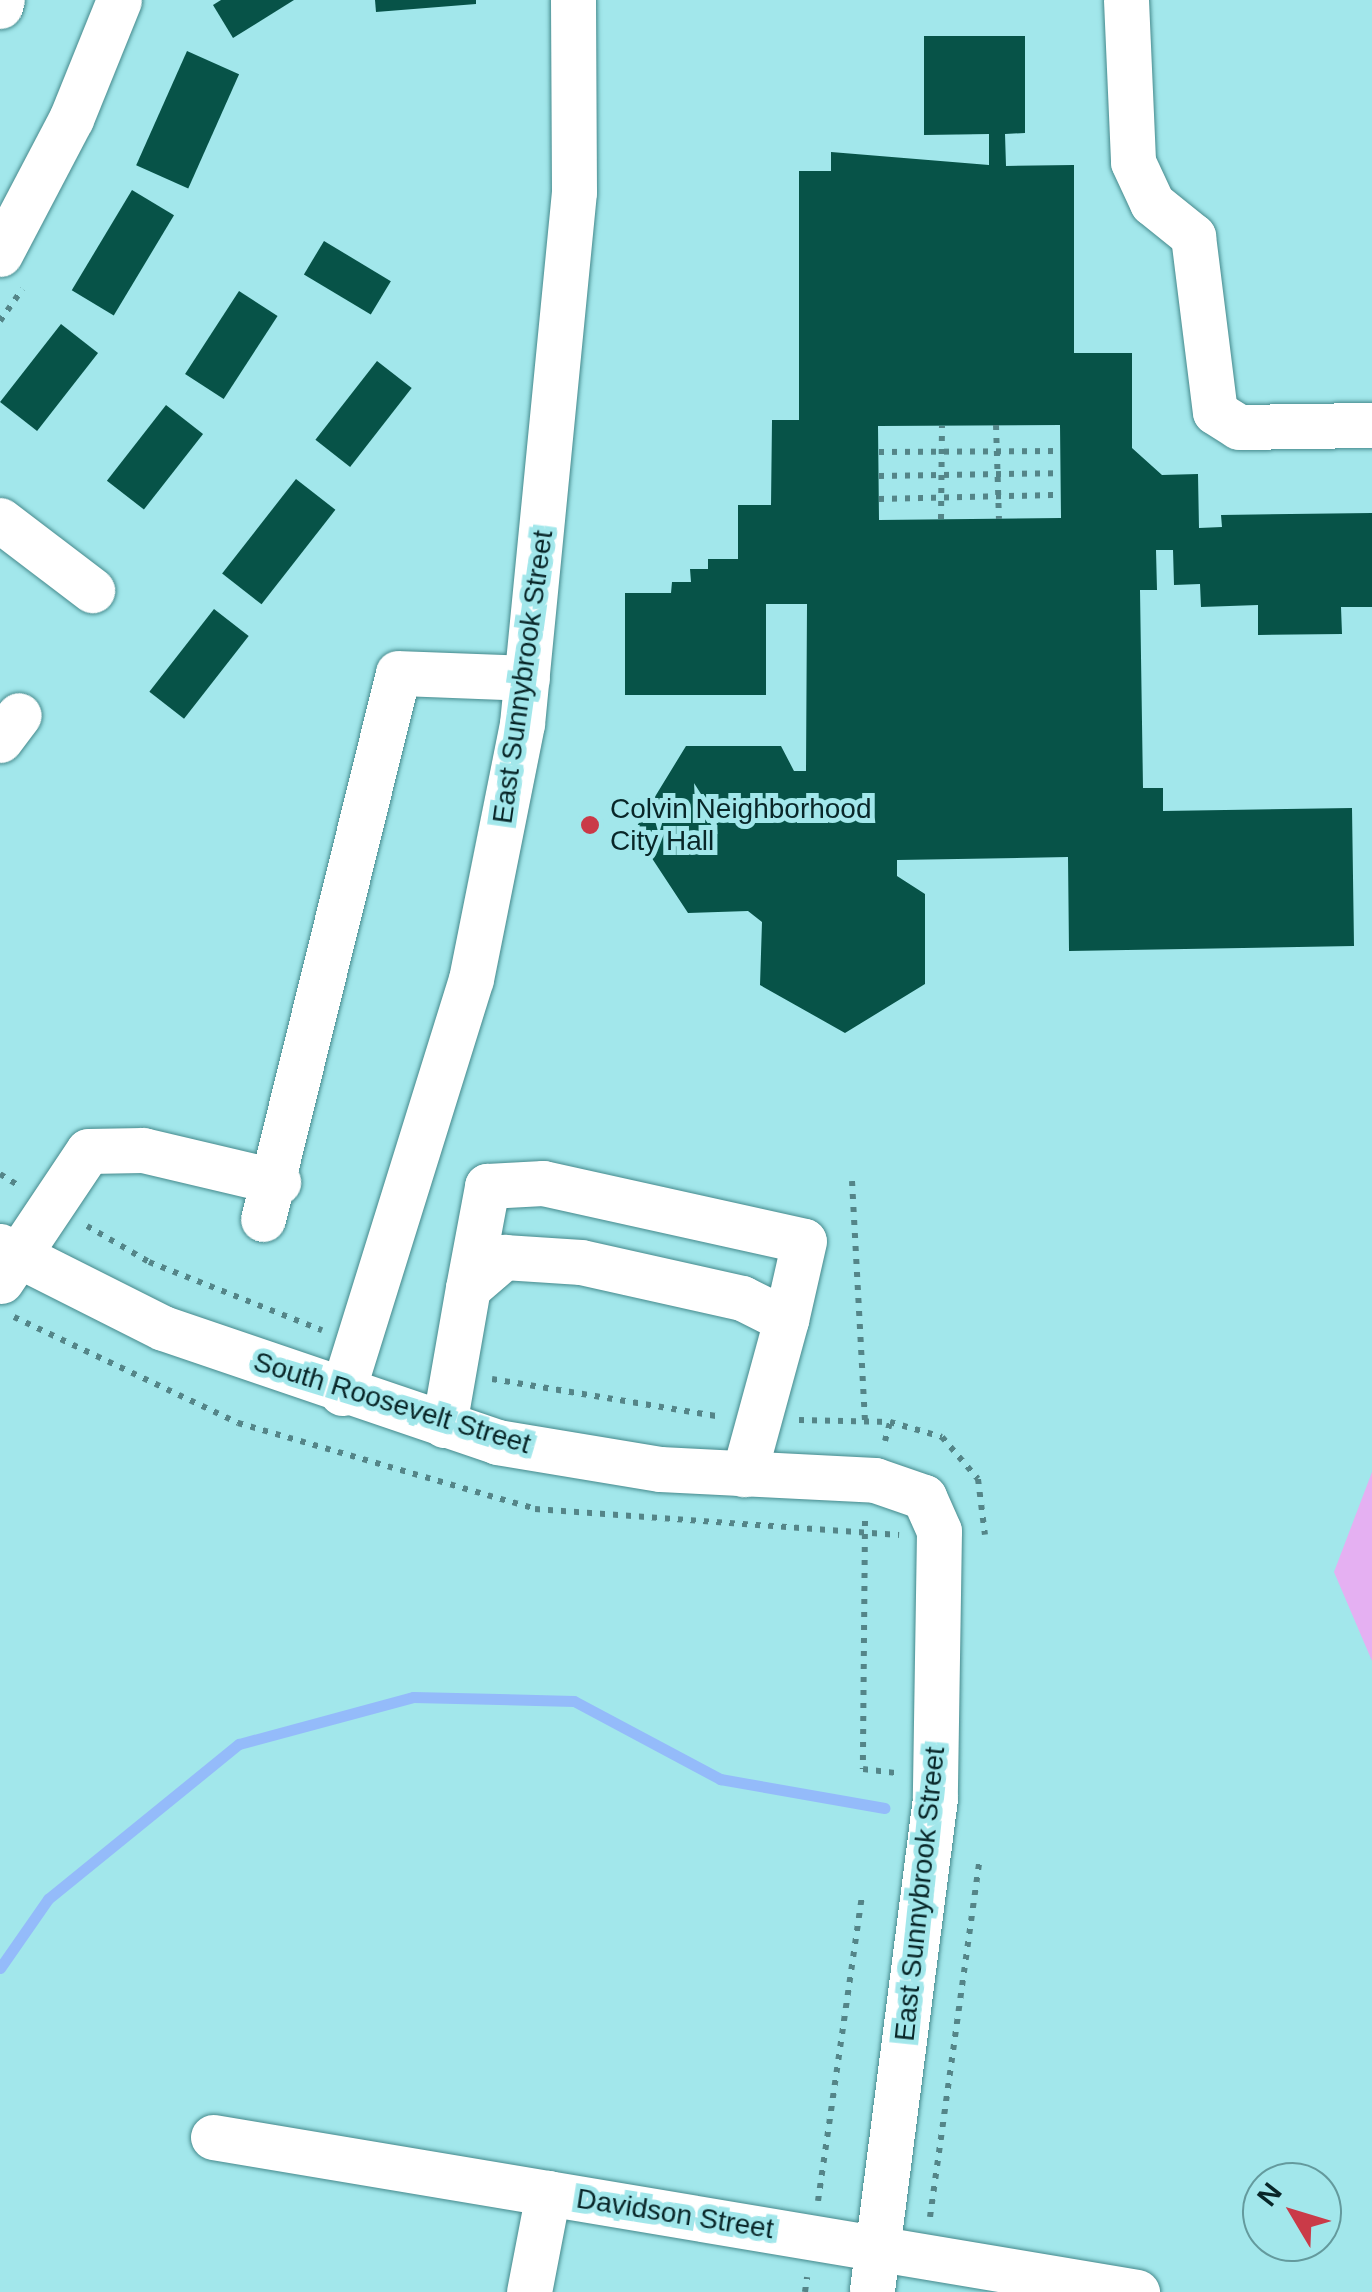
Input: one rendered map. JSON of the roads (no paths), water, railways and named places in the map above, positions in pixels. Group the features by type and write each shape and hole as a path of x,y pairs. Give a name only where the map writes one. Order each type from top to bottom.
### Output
{"street":[{"path":"0,254 72,119 119,0"},
{"name":"East Sunnybrook Street","path":"342,1393 471,979 526,678 571,231 574,0"},
{"path":"1126,0 1133,162 1152,203 1193,236 1215,412 1238,427 1372,426"},
{"path":"0,520 92,590"},
{"path":"6,1262 88,1151 143,1150 270,1200 398,673 526,678"},
{"path":"444,1425 487,1186 543,1184 804,1241 744,1474"},
{"path":"468,1288 504,1257 581,1262 742,1298 786,1320"},
{"name":"South Roosevelt Street","path":"6,1262 162,1328 444,1425 660,1469 875,1480 924,1498"},
{"name":"East Sunnybrook Street","path":"872,2292 935,1798 939,1531 924,1498"},
{"name":"Davidson Street","path":"213,2137 1136,2292"},
{"path":"530,2292 548,2193"}],"waterway":[{"path":"0,1968 48,1899 239,1744 413,1697 574,1701 720,1779 884,1808"}],"place":[{"name":"Colvin Neighborhood City Hall","path":"590,825"}]}
